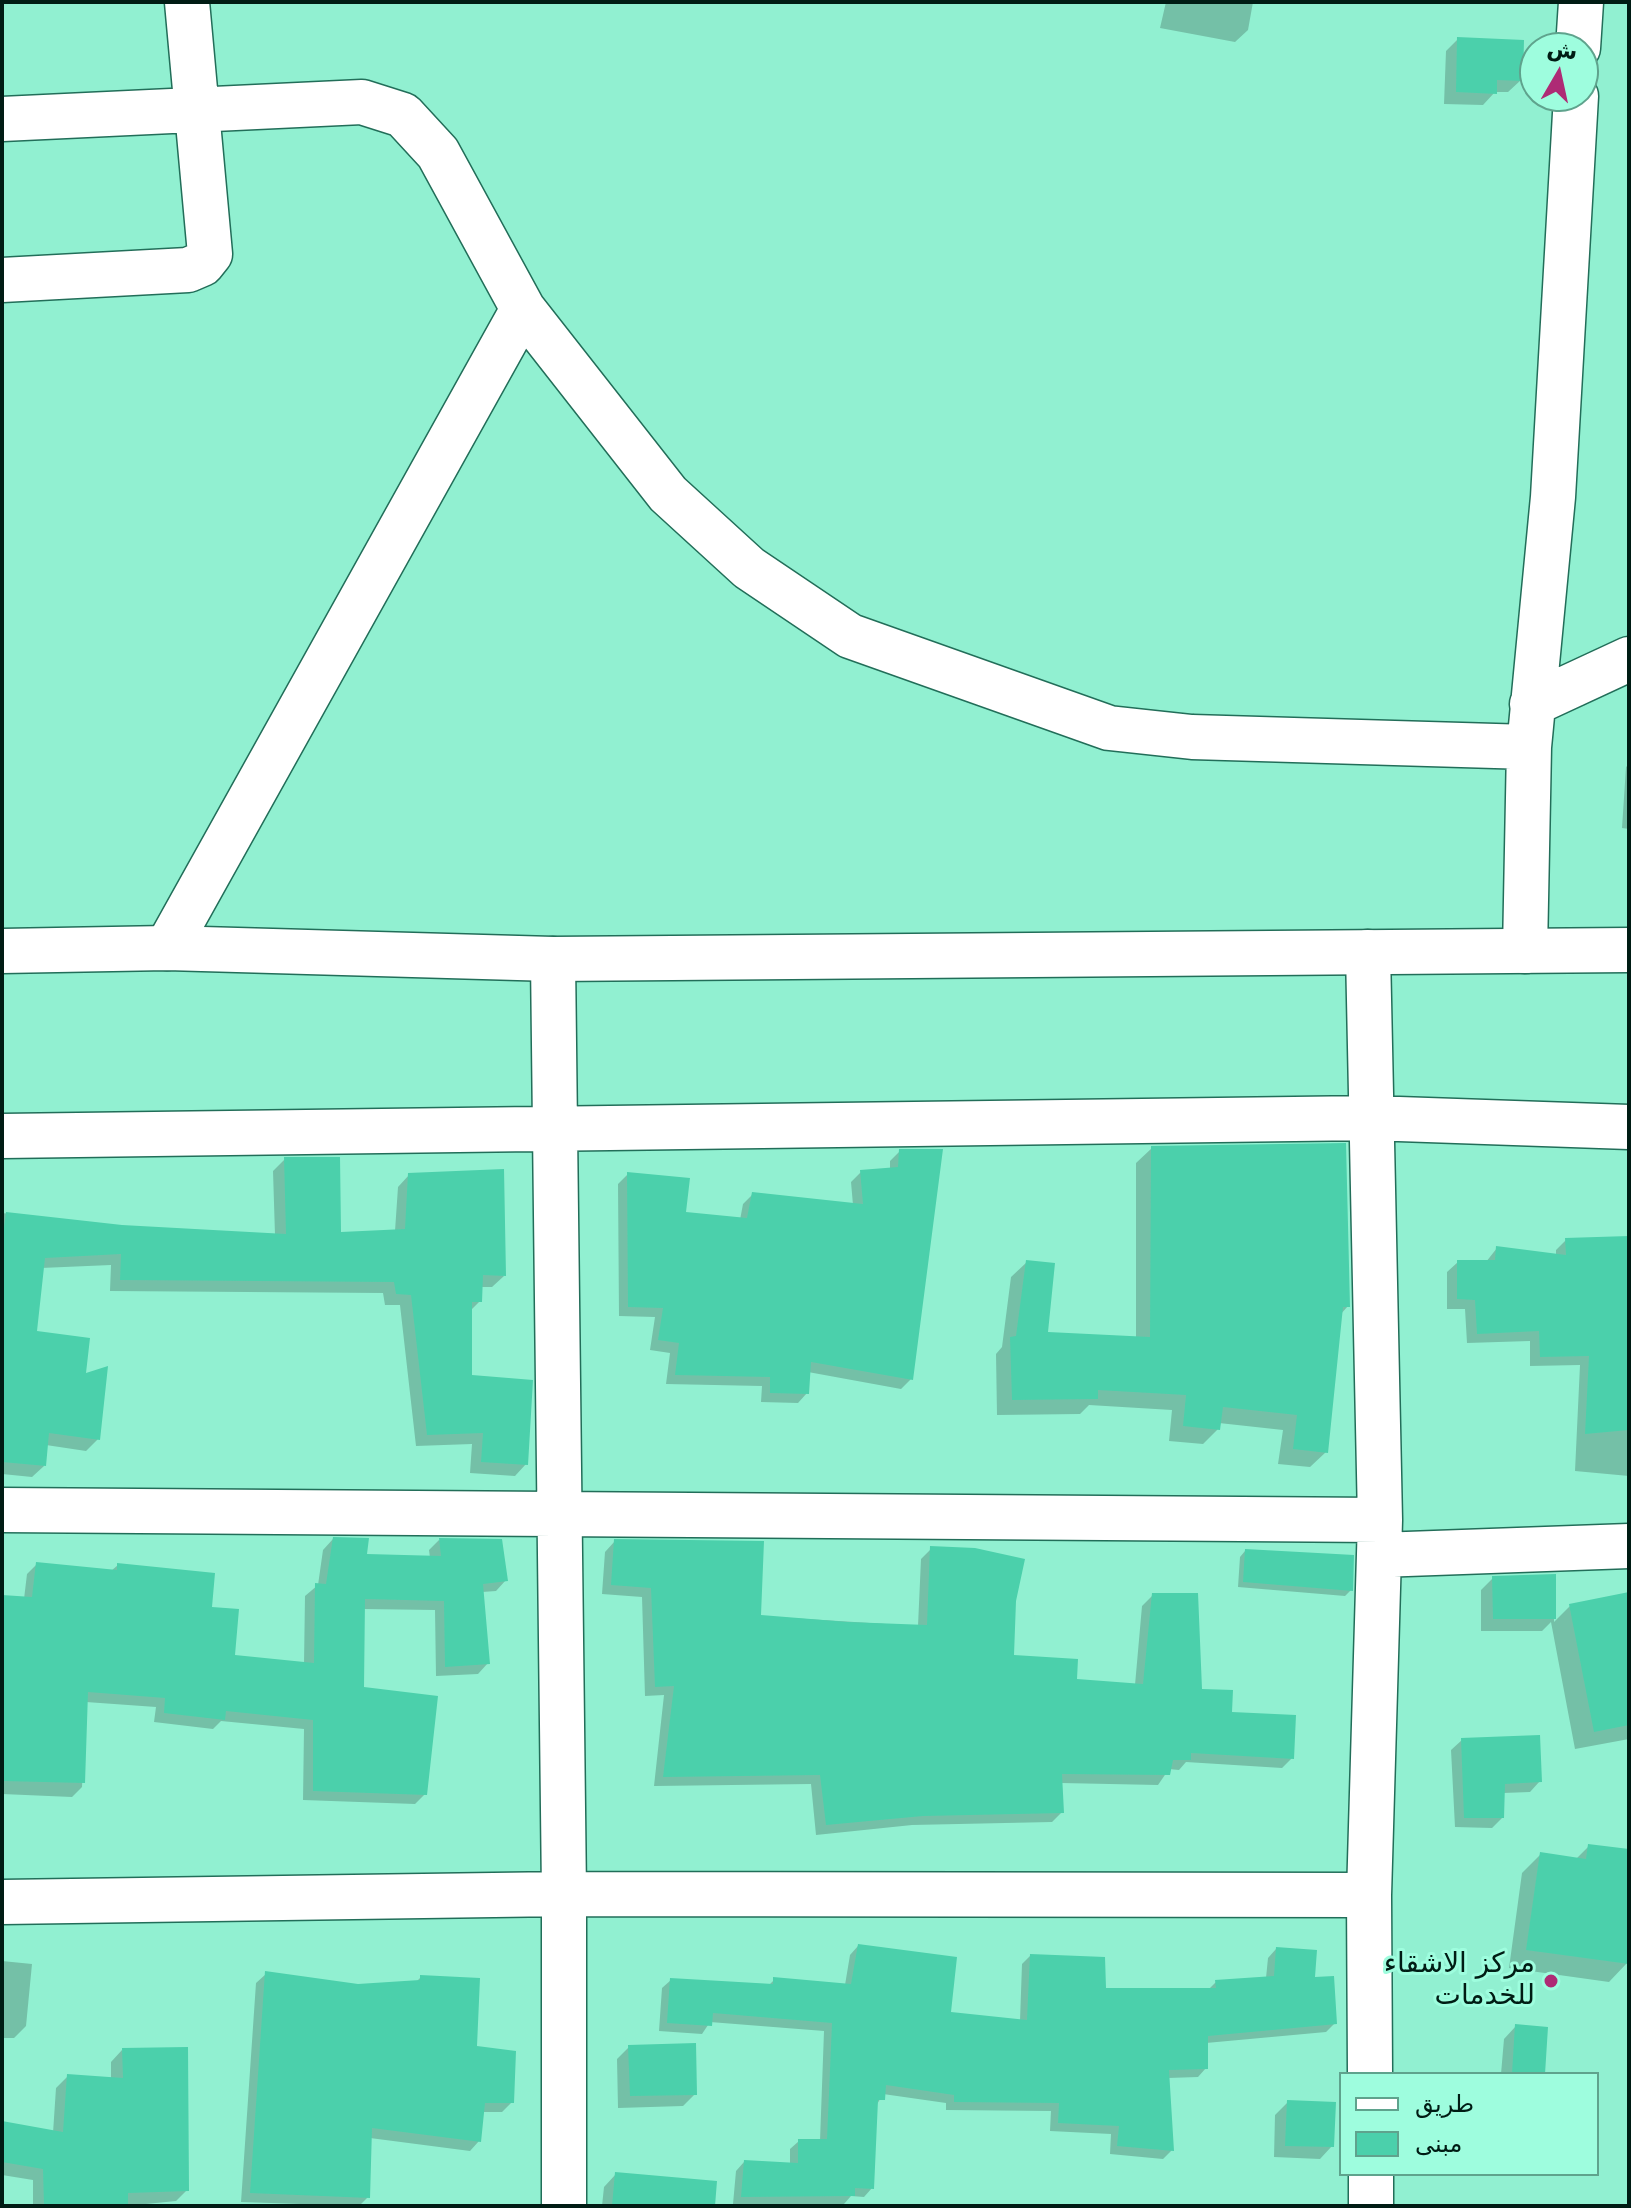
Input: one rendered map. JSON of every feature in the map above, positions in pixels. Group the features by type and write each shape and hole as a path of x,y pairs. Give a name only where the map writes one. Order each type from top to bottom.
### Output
{"street":[{"path":"2,280 188,270 202,264 210,254 187,2"},
{"path":"1579,32 1581,2"},
{"path":"2,119 362,102 403,115 438,153 523,309 668,494 749,568 850,636 1109,728 1192,737 1529,747"},
{"path":"1525,951 1529,747 1553,497 1575,112"},
{"path":"167,948 523,309"},
{"path":"1532,704 1629,659"},
{"path":"2,951 167,948 553,959 1629,950"},
{"path":"1368,952 1379,1538 1369,1895 1370,2072"},
{"path":"553,959 564,1894 564,2206"},
{"path":"2,1136 1370,1118 1629,1127"},
{"path":"2,1510 560,1512 1629,1546"},
{"path":"2,1902 564,1894 1369,1895"},
{"path":"1371,2176 1371,2206"}],"building":[{"path":"1457,37 1519,40 1519,81 1497,80 1497,94 1456,92"},
{"path":"1346,1143 1350,1307 1343,1307 1328,1453 1293,1449 1297,1415 1223,1407 1220,1430 1183,1426 1186,1395 1098,1390 1098,1399 1012,1400 1010,1337 1016,1336 1026,1260 1055,1263 1048,1332 1150,1337 1151,1146"},
{"path":"899,1149 943,1149 913,1380 811,1362 809,1394 770,1393 770,1377 675,1375 679,1343 658,1340 663,1308 628,1307 627,1172 690,1178 686,1212 747,1218 752,1192 863,1204 860,1170 898,1167"},
{"path":"284,1157 340,1157 341,1232 405,1229 408,1173 504,1169 506,1276 483,1275 482,1302 472,1302 472,1375 533,1380 528,1465 481,1462 483,1433 427,1435 411,1295 396,1294 394,1282 120,1280 121,1254 45,1258 37,1331 90,1338 86,1373 108,1366 100,1440 49,1433 46,1466 2,1462 2,1242 6,1212 122,1225 286,1234"},
{"path":"1629,1236 1629,1430 1585,1434 1589,1356 1540,1357 1539,1331 1477,1334 1475,1300 1457,1299 1457,1260 1495,1260 1496,1246 1566,1255 1565,1238"},
{"path":"333,1537 369,1538 367,1554 441,1556 439,1538 502,1539 508,1581 483,1584 490,1664 445,1667 444,1601 365,1599 364,1687 438,1696 427,1795 313,1791 313,1720 226,1711 225,1720 164,1713 165,1698 88,1692 85,1783 2,1781 2,1595 32,1597 36,1562 117,1570 117,1563 215,1573 212,1607 239,1609 235,1655 314,1663 315,1583 326,1584"},
{"path":"614,1539 764,1541 761,1615 848,1622 927,1625 930,1546 975,1548 1025,1559 1016,1601 1014,1655 1078,1659 1077,1679 1143,1684 1152,1593 1198,1593 1202,1689 1233,1690 1232,1712 1296,1715 1294,1759 1191,1753 1191,1760 1173,1760 1170,1775 1062,1774 1064,1813 923,1816 826,1825 820,1775 663,1777 674,1686 655,1687 651,1588 611,1585"},
{"path":"1245,1549 1354,1555 1353,1591 1243,1582"},
{"path":"1556,1574 1556,1619 1493,1619 1492,1576"},
{"path":"1629,1592 1629,1725 1594,1732 1569,1604"},
{"path":"1540,1735 1542,1782 1505,1784 1504,1818 1464,1818 1461,1738"},
{"path":"1588,1844 1629,1849 1629,1964 1526,1950 1540,1852 1586,1859"},
{"path":"858,1944 957,1957 951,2012 1027,2020 1030,1954 1105,1957 1106,1988 1216,1988 1215,1980 1274,1976 1276,1947 1317,1950 1315,1977 1334,1976 1337,2024 1208,2036 1208,2069 1169,2070 1174,2151 1117,2146 1119,2126 1058,2123 1059,2103 954,2102 954,2095 886,2085 885,2100 878,2100 874,2189 855,2188 855,2196 741,2197 744,2160 798,2163 798,2139 827,2139 832,2023 713,2013 712,2026 667,2023 670,1978 773,1984 773,1977 851,1984"},
{"path":"265,1971 358,1984 420,1980 420,1975 480,1978 477,2046 516,2051 514,2103 485,2103 481,2142 372,2128 370,2198 250,2193"},
{"path":"1515,2024 1548,2027 1545,2072 1512,2072"},
{"path":"696,2043 697,2095 630,2096 628,2045"},
{"path":"188,2047 189,2191 128,2193 128,2206 44,2206 43,2169 2,2162 2,2121 63,2132 67,2074 123,2078 122,2048"},
{"path":"1287,2100 1336,2102 1334,2147 1285,2146"},
{"path":"615,2172 717,2181 715,2206 612,2206"}],"place":[{"name":"مركز الاشقاء للخدمات","path":"1551,1981"}]}
